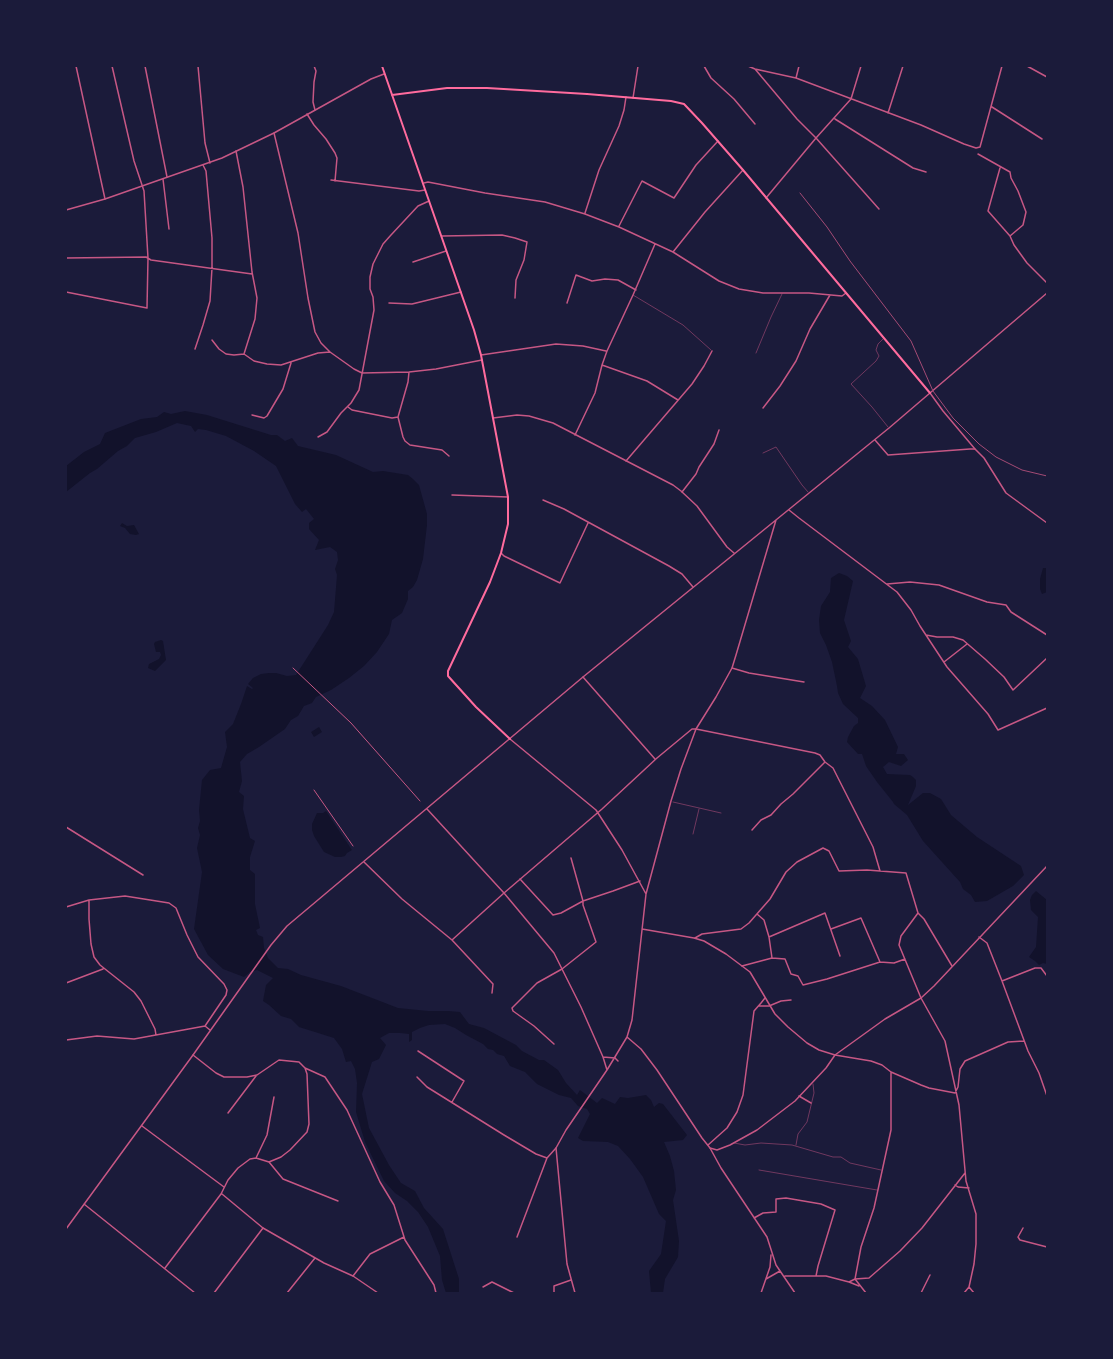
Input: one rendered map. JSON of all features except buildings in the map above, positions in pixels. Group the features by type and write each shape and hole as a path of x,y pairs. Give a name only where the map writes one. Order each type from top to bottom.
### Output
{"main road":[{"path":"382,66 461,292 481,355 508,497 508,524 501,553 490,582 448,671 448,676 476,707 510,739"},
{"path":"392,95 430,89 465,88 530,90 672,101 684,104 743,170 930,393"}],"street":[{"path":"77,66 105,199"},
{"path":"66,292 147,308 148,258 144,191 134,161 112,66"},
{"path":"145,66 167,177"},
{"path":"198,66 205,143 210,163"},
{"path":"314,66 316,71 314,82 315,110"},
{"path":"383,69 386,66"},
{"path":"633,98 638,66"},
{"path":"704,66 711,78 734,99 755,124"},
{"path":"748,66 755,69 796,78 941,133 976,148 980,147 1002,66"},
{"path":"796,78 799,66"},
{"path":"766,198 851,99 861,66"},
{"path":"888,113 903,66"},
{"path":"1027,66 1047,77"},
{"path":"755,69 797,119 816,138 879,209"},
{"path":"66,210 105,199 210,163 274,133 371,79 384,74"},
{"path":"585,214 599,170 619,126 626,97"},
{"path":"992,107 1042,139"},
{"path":"307,114 335,153 337,158 335,181"},
{"path":"834,118 903,163 926,172"},
{"path":"274,133 298,234 308,298 316,332 321,343 330,352 362,373 409,372 436,369 482,360"},
{"path":"619,227 642,181 674,198 696,165 718,141"},
{"path":"236,151 243,187 253,274 258,298 254,319 244,354"},
{"path":"978,154 1000,168 1010,172 1011,178 1018,191 1026,212 1023,225 1010,236"},
{"path":"195,349 210,301 212,268 212,238 206,171 203,165"},
{"path":"1000,168 988,211 1010,236 1014,245 1027,263 1047,284"},
{"path":"673,252 705,212 743,170"},
{"path":"163,179 168,229"},
{"path":"331,180 419,191 425,190"},
{"path":"423,183 428,182 484,193 545,202 585,214 619,227 673,252 719,280 739,289 756,293 809,293 842,296 846,292"},
{"path":"318,437 327,432 357,395 374,310 374,301 370,284 373,264 383,244 390,235 418,206 429,201"},
{"path":"441,236 502,236 527,242 524,260 516,280 515,298"},
{"path":"574,435 595,392 607,351 636,290 655,244"},
{"path":"413,262 446,251"},
{"path":"66,258 146,257 151,260 253,274"},
{"path":"567,303 576,275 592,281 606,279 618,280 636,290"},
{"path":"389,303 412,304 461,292"},
{"path":"66,1229 142,1126 271,945 287,926 734,553 875,440 1047,293"},
{"path":"762,408 780,386 796,361 810,330 830,295"},
{"path":"212,340 219,349 226,354 244,354 254,360 267,364 281,365 318,353 330,352"},
{"path":"481,355 556,344 583,346 607,351"},
{"path":"626,461 696,379 712,351"},
{"path":"252,415 264,418 267,416 283,389 291,363"},
{"path":"602,365 647,381 678,400"},
{"path":"409,372 408,382 398,417 401,432 405,441 410,445 442,450 449,456"},
{"path":"930,393 943,411 984,458 1006,493 1047,523"},
{"path":"347,407 352,410 392,418 398,417"},
{"path":"493,418 517,415 529,416 553,423 673,486 697,506 727,547 734,553"},
{"path":"682,492 696,474 714,444 719,430"},
{"path":"875,440 888,455 975,449"},
{"path":"452,495 508,497"},
{"path":"543,500 670,566 682,574 693,587"},
{"path":"789,510 897,592 911,610 944,662 988,714 998,730 1047,708"},
{"path":"517,1237 547,1158 556,1148 615,1058 627,1037 632,1020 646,894 679,776 696,729 732,668 776,520"},
{"path":"501,553 504,556 560,583 588,523"},
{"path":"887,584 910,582 939,585 987,602 1006,605 1011,612 1047,635"},
{"path":"926,635 953,637 963,640 985,658 1013,690 1047,658"},
{"path":"944,662 967,644"},
{"path":"293,668 351,723 420,801"},
{"path":"732,668 804,682"},
{"path":"583,678 655,759"},
{"path":"452,940 598,812 655,759 692,729 815,752 820,755 825,762 833,768 873,847 880,871"},
{"path":"510,739 598,812 622,850 646,894"},
{"path":"752,830 760,820 771,815 825,762"},
{"path":"314,790 353,846"},
{"path":"427,809 504,893 554,953 581,1007 603,1057 607,1070"},
{"path":"66,827 144,875"},
{"path":"694,938 702,934 741,929 770,899 786,872 797,862 823,848 829,851 839,871 867,870 906,873 918,913 924,919 952,966"},
{"path":"554,1044 534,1026 512,1011 512,1008 537,983 562,969 596,942 587,920 571,858"},
{"path":"364,862 402,899 452,940 493,984 492,993"},
{"path":"710,1148 717,1150 757,1130 813,1083 835,1055 885,1019 921,998 1047,866"},
{"path":"520,879 553,915 561,913 583,901 640,881"},
{"path":"66,907 89,900 125,896 169,903 176,908 186,935 198,958 224,984 227,990 226,995 205,1026 134,1039 97,1036 66,1040"},
{"path":"89,900 91,944 94,957 104,969 134,992 141,1000 156,1035"},
{"path":"769,937 825,913 840,956"},
{"path":"918,913 901,936 899,945 921,998 945,1041 955,1093 959,1105 966,1172 976,1214 974,1264 969,1287 964,1293"},
{"path":"757,914 764,920 769,937 772,958"},
{"path":"831,929 861,918 880,962"},
{"path":"642,929 694,938 704,941 726,954 750,972 775,1014 808,1043 819,1050 835,1055 871,1061 882,1065 891,1072 929,1088 955,1093"},
{"path":"979,937 987,943 1024,1041 1047,1096"},
{"path":"742,966 772,958 785,959 791,974 798,976 803,985 880,962 894,963 905,959"},
{"path":"1002,981 1035,968 1040,968 1047,976"},
{"path":"66,983 104,969"},
{"path":"708,1145 727,1128 737,1112 743,1095 754,1011 765,998"},
{"path":"759,1006 770,1006 780,1001 790,1000"},
{"path":"205,1026 210,1030"},
{"path":"627,1037 641,1049 657,1070 710,1148 721,1168 767,1237 776,1265 795,1293"},
{"path":"955,1093 958,1087 960,1069 965,1061 1008,1042 1024,1041"},
{"path":"418,1051 464,1081 452,1102"},
{"path":"193,1055 216,1073 224,1077 247,1077 256,1075 279,1060 299,1062 305,1068 325,1077 347,1110 380,1182 394,1205 404,1237 434,1285 436,1293"},
{"path":"603,1057 615,1058 618,1061"},
{"path":"269,1162 281,1157 290,1150 307,1132 309,1124 309,1098 305,1068"},
{"path":"866,1293 855,1279 861,1247 874,1208 891,1130 891,1072"},
{"path":"228,1113 256,1075"},
{"path":"417,1077 427,1087 504,1135 536,1154 547,1158"},
{"path":"799,1096 811,1103"},
{"path":"256,1158 267,1136 274,1097"},
{"path":"142,1126 224,1188"},
{"path":"556,1148 567,1264 575,1293"},
{"path":"165,1268 221,1194 238,1168 250,1159 256,1158 269,1162 283,1179 338,1201"},
{"path":"849,1282 855,1279 869,1278 900,1251 922,1228 966,1172"},
{"path":"955,1185 958,1187 969,1188"},
{"path":"221,1194 264,1228 315,1258 353,1276 378,1293"},
{"path":"754,1218 763,1213 776,1212 776,1199 786,1198 821,1204 835,1210 816,1276"},
{"path":"84,1204 195,1293"},
{"path":"214,1293 264,1228"},
{"path":"1023,1228 1018,1237 1020,1240 1047,1247"},
{"path":"353,1276 370,1254 404,1237"},
{"path":"761,1293 770,1267 772,1253"},
{"path":"287,1293 315,1258"},
{"path":"766,1279 780,1270"},
{"path":"921,1293 930,1275"},
{"path":"784,1276 826,1276 861,1287"},
{"path":"554,1293 554,1286 571,1280"},
{"path":"483,1287 492,1282 514,1293"},
{"path":"969,1287 974,1293"}],"lane":[{"path":"756,353 782,294"},
{"path":"633,295 683,325 712,351"},
{"path":"884,338 878,344 876,350 879,356 876,361 851,384 889,428"},
{"path":"763,453 776,447 809,493"},
{"path":"672,801 722,814"},
{"path":"694,834 700,808"},
{"path":"796,1146 798,1134 807,1122 814,1093 813,1083"},
{"path":"733,1143 745,1145 761,1143 796,1146 833,1157 841,1157 850,1162 882,1170"},
{"path":"759,1170 878,1190"}],"shaded area":[{"path":"185,411 207,415 271,435 277,435 285,441 292,438 298,446 336,455 373,472 383,471 408,475 419,485 427,514 423,559 417,580 413,587 408,591 408,599 402,613 392,620 389,634 377,652 364,666 349,678 331,690 316,697 312,703 304,706 298,716 291,720 285,729 247,754 240,762 242,781 239,792 244,796 243,809 250,838 255,841 250,857 250,870 255,874 255,904 260,928 256,930 258,935 263,937 264,948 268,958 278,968 288,969 301,975 341,986 398,1008 460,1012 469,1024 484,1028 516,1045 522,1051 539,1060 544,1060 558,1070 566,1083 577,1095 580,1090 597,1103 602,1098 615,1104 620,1097 628,1098 646,1095 651,1100 654,1107 659,1103 663,1104 687,1135 683,1140 664,1142 674,1171 676,1190 673,1200 679,1241 678,1257 665,1279 663,1293 651,1293 649,1271 661,1254 666,1221 659,1214 643,1177 630,1159 618,1146 608,1142 583,1141 578,1138 590,1114 587,1109 578,1106 571,1098 559,1095 537,1084 525,1072 510,1066 504,1056 497,1054 483,1044 445,1024 429,1025 412,1032 412,1040 409,1042 409,1034 389,1033 380,1038 386,1045 379,1059 372,1062 362,1094 369,1128 389,1165 401,1183 415,1191 424,1208 443,1229 459,1279 459,1293 446,1293 442,1280 440,1256 428,1227 418,1212 407,1201 395,1193 384,1181 365,1142 356,1112 357,1083 355,1069 351,1061 346,1062 342,1049 334,1038 299,1027 291,1019 281,1016 263,1001 266,985 273,978 257,970 250,972 244,977 223,969 208,955 194,929 202,872 197,848 200,835 198,828 200,821 199,810 202,780 210,770 221,768 227,747 225,732 233,724 247,686 252,689 253,688 248,684 253,678 261,674 276,673 287,676 296,675 328,625 334,612 337,575 335,569 338,560 337,552 330,547 315,550 319,540 309,529 309,523 314,519 306,509 302,512 295,504 276,466 254,451 226,436 206,430 198,429 195,432 191,426 177,423 156,432 135,438 127,446 118,451 66,492 66,466 84,452 100,444 105,433 141,419 157,417 164,412 171,414"},
{"path":"122,523 127,526 134,525 139,534 130,534 125,528 120,526"},
{"path":"1043,568 1047,568 1047,592 1042,594 1040,589 1040,579"},
{"path":"839,573 847,576 853,581 844,620 851,641 848,647 858,659 866,686 860,698 872,706 885,720 898,747 896,754 904,754 908,760 901,766 889,762 883,767 887,774 910,775 916,780 916,786 908,805 923,793 930,793 941,799 951,815 977,837 1021,866 1024,875 1013,886 987,901 975,902 971,895 963,889 960,882 923,841 907,815 894,804 877,782 866,766 862,754 858,754 847,742 854,726 858,723 858,718 843,704 838,693 832,662 820,633 819,620 821,606 830,592 831,578"},
{"path":"161,640 163,641 166,660 155,671 148,668 149,664 159,659 161,655 160,652 156,652 154,644 155,642"},
{"path":"319,727 322,732 314,737 311,732"},
{"path":"326,811 352,850 345,856 335,857 324,852 314,836 312,824 317,813 323,813"},
{"path":"1036,891 1047,900 1047,964 1043,963 1039,965 1029,957 1036,947 1038,917 1031,910 1030,900"}],"railway":[{"path":"800,193 911,341 933,391 953,418 979,444 996,457 1022,470 1047,476"}]}
